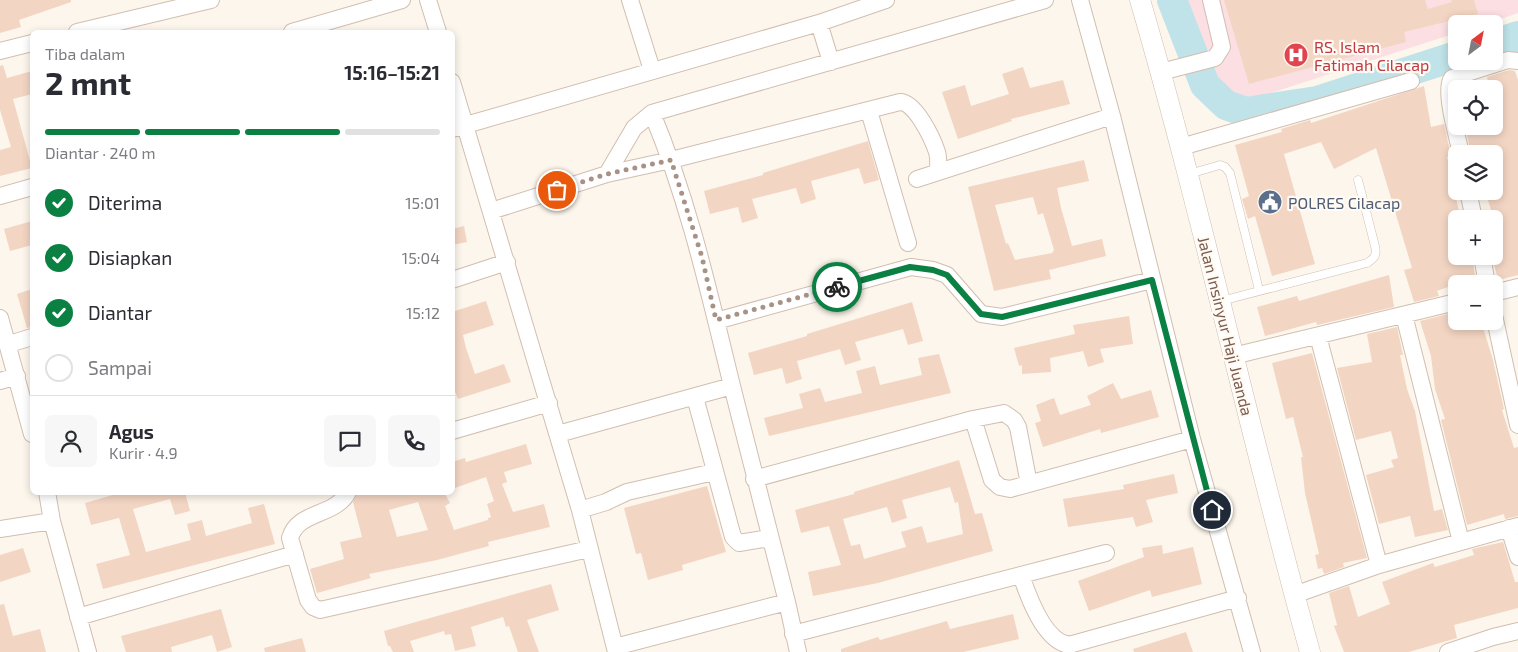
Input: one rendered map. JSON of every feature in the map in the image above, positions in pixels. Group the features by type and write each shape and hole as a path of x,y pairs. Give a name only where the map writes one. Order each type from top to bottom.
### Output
{"street":[{"path":"85,30 211,0"},
{"path":"299,30 402,0"},
{"path":"428,0 437,30"},
{"path":"630,0 652,70"},
{"path":"459,127 819,23 886,0"},
{"path":"607,174 634,128 652,113 1045,0"},
{"path":"1080,0 1112,116 1192,439 1252,652"},
{"name":"Jalan Insinyur Haji Juanda","path":"1140,0 1189,174 1219,302 1310,652"},
{"path":"1161,72 1215,58 1222,47 1210,0"},
{"path":"819,23 831,62"},
{"path":"0,51 30,44"},
{"path":"1459,145 1448,92 1449,82 1452,78 1508,60 1518,61"},
{"path":"1181,147 1412,81"},
{"path":"455,101 459,127 491,211 549,403 580,510 615,649 787,602"},
{"path":"491,211 607,174 671,160 900,102 908,103 933,140 938,154 938,172"},
{"path":"869,111 908,243"},
{"path":"652,113 671,160 702,257 754,479 787,602 798,652"},
{"path":"917,179 1112,116"},
{"path":"0,196 30,188"},
{"path":"455,279 507,262"},
{"path":"716,320 910,267 933,270 947,275 981,314 1002,317 1152,280"},
{"path":"1503,291 1518,287"},
{"path":"1233,356 1448,304"},
{"path":"1404,314 1461,542"},
{"path":"0,318 9,344 30,426"},
{"path":"1497,330 1518,425"},
{"path":"1318,336 1379,565"},
{"path":"9,344 30,338"},
{"path":"0,381 17,376"},
{"path":"558,434 732,386"},
{"path":"695,397 714,472 736,541 745,543 770,538"},
{"path":"455,430 549,403"},
{"path":"754,479 973,419 1004,413 1014,420 1018,427 1029,484"},
{"path":"973,419 992,480 1000,487 1010,488 1192,439"},
{"path":"580,510 606,502 627,492 714,472"},
{"path":"48,495 52,521 88,652"},
{"path":"346,495 337,507 299,522 293,527 290,538 308,600 313,607 320,610 589,549"},
{"path":"0,529 52,521"},
{"path":"1294,595 1379,565 1513,527 1518,557"},
{"path":"793,634 1106,553"},
{"path":"78,617 295,554"},
{"path":"1021,575 1030,601 1047,629 1059,641 1069,645 1238,598"},
{"path":"1448,652 1492,637 1518,631"}],"lane":[{"path":"1189,174 1220,165 1225,167 1230,173 1259,290"},
{"path":"1219,302 1367,263 1374,259 1376,254 1375,246 1358,180"}],"shaded area":[{"name":"RS. Islam Fatimah Cilacap","path":"1188,0 1518,0 1518,13 1503,18 1503,15 1448,15 1448,36 1246,101 1228,94 1209,76"}],"building":[{"path":"0,0 71,0 71,2 19,20 21,27 0,33"},
{"name":"RS. Islam Fatimah Cilacap","path":"1224,0 1425,0 1428,9 1452,2 1451,0 1474,0 1478,14 1448,15 1448,21 1404,32 1406,42 1249,84"},
{"path":"3,65 7,78 30,72 30,95 13,99 30,161 30,168 0,176 0,150 11,147 0,110 0,66"},
{"path":"1023,67 1030,88 1063,80 1070,104 1011,119 1012,121 958,139 942,92 965,85 971,106 1009,94 1002,74"},
{"path":"1509,70 1515,71 1518,80 1518,275 1503,279 1503,275 1497,275 1494,265 1503,265 1503,210 1491,210 1488,200 1503,200 1503,145 1469,145 1467,135 1503,135 1503,80 1488,80 1487,77"},
{"path":"1424,86 1431,127 1444,124 1449,145 1448,200 1456,200 1459,210 1448,210 1448,265 1473,265 1475,275 1448,275 1448,287 1437,291 1439,296 1414,302 1404,270 1412,268 1376,148 1334,169 1321,142 1284,154 1315,264 1272,276 1255,216 1248,219 1242,199 1249,196 1235,145 1282,132 1281,129 1310,120 1311,123"},
{"path":"868,141 879,180 864,184 859,168 811,181 816,199 801,204 796,188 752,199 758,218 742,223 738,207 710,214 704,191 763,175 763,173"},
{"path":"1084,160 1089,181 1057,188 1061,208 1072,246 1102,239 1106,256 1049,270 1051,279 994,291 968,187","holes":["1033,197 1038,215 1043,213 1054,250 1052,253 1015,260 1008,243 1006,244 995,205"]},
{"path":"30,222 30,246 10,251 4,229"},
{"path":"464,226 467,242 455,244 455,228"},
{"path":"1389,275 1394,307 1317,325 1316,322 1265,336 1257,307 1297,296 1299,301"},
{"path":"30,290 30,327 27,328 17,294"},
{"path":"486,301 494,325 463,335 466,348 475,374 504,364 511,382 458,399 455,392 455,311"},
{"path":"912,302 923,341 908,345 903,329 855,342 861,360 845,365 840,349 797,361 802,379 786,384 782,368 754,375 748,353"},
{"path":"1448,314 1448,330 1484,330 1493,360 1504,409 1502,410 1514,448 1518,447 1518,516 1505,519 1504,514 1467,525 1441,420 1445,419 1435,389 1431,356 1420,321"},
{"path":"1129,316 1133,344 1100,349 1104,362 1088,367 1083,351 1050,358 1051,372 1022,374 1022,365 1019,366 1014,348 1075,334 1073,325"},
{"path":"1397,327 1403,355 1400,355 1407,389 1415,411 1434,511 1442,509 1448,530 1415,537 1410,516 1379,524 1366,475 1394,467 1391,460 1398,458 1391,431 1356,440 1337,368 1372,362 1367,334"},
{"path":"1312,353 1367,558 1343,563 1344,567 1324,574 1322,568 1318,569 1315,555 1319,554 1305,493 1301,457 1303,457 1293,417 1286,419 1272,363"},
{"path":"939,354 951,393 769,436 764,418 803,408 799,394 820,388 825,402 862,393 856,371 875,366 880,385 922,375 918,358"},
{"path":"1113,383 1121,399 1151,390 1159,417 1101,433 1100,429 1043,447 1035,423 1041,421 1036,405 1054,398 1060,415 1091,405 1087,396"},
{"path":"526,444 532,464 504,472 507,482 502,484 513,512 544,504 550,527 488,542 489,546 437,560 369,574 371,578 317,593 310,569 344,559 340,542 362,537 353,502 356,495 446,495 450,503 445,506 454,530 488,520 491,517 487,504 494,501 486,477 455,488 455,461 465,458 466,462","holes":["418,502 428,530 397,537 389,510"]},
{"path":"959,460 975,514 982,513 993,551 878,583 813,596 808,572 841,565 829,526 801,533 795,510 854,494 854,492","holes":["950,487 955,503 958,502 963,534 927,543 922,526 901,532 906,547 864,559 860,544 851,546 843,519 887,507 892,523 907,518 902,500"]},
{"path":"1174,474 1178,493 1146,500 1153,522 1136,527 1133,517 1068,527 1063,499 1124,489 1123,485"},
{"path":"707,486 726,552 682,565 683,570 648,580 641,553 636,554 624,508"},
{"path":"113,495 186,495 190,511 175,515 170,499 133,509 146,552 191,540 187,524 202,520 206,536 252,523 248,508 264,504 275,544 103,589 96,564 130,555 119,518 91,525 85,503"},
{"path":"1503,542 1515,582 1518,582 1518,608 1454,625 1457,638 1409,652 1344,652 1334,626 1337,625 1329,593 1349,586 1358,617 1390,604 1382,582 1433,563 1435,567 1474,555 1472,549"},
{"path":"1162,545 1163,554 1193,547 1202,584 1152,597 1150,590 1089,611 1078,581 1144,557 1142,548"},
{"path":"23,548 31,572 0,582 0,555"},
{"path":"551,584 559,610 527,620 539,652 518,652 509,626 506,627 503,617 471,627 476,646 455,651 451,634 445,635 444,631 410,641 414,652 393,652 390,646 388,646 384,631"},
{"path":"4,604 13,636 40,629 46,652 0,652 0,605"},
{"path":"221,609 232,647 217,652 212,635 171,647 172,652 126,652 121,636"},
{"path":"1013,614 1019,639 963,652 841,652 841,649 878,637 880,640 947,621 950,629"},
{"path":"1186,632 1193,652 1134,652 1133,649"},
{"path":"302,638 306,652 265,652 264,648"}],"waterway":[{"path":"1172,0 1205,85 1226,105 1246,112 1317,101 1448,59"},
{"path":"1503,41 1518,36"}],"way so far":[{"path":"557,190 607,174 671,160 702,257 716,320 837,287"}],"place":[{"name":"RS. Islam Fatimah Cilacap","path":"1296,55"},
{"name":"POLRES Cilacap","path":"1270,202"}],"route":[{"path":"837,287 910,267 933,270 947,275 981,314 1002,317 1152,280 1212,510"}]}
